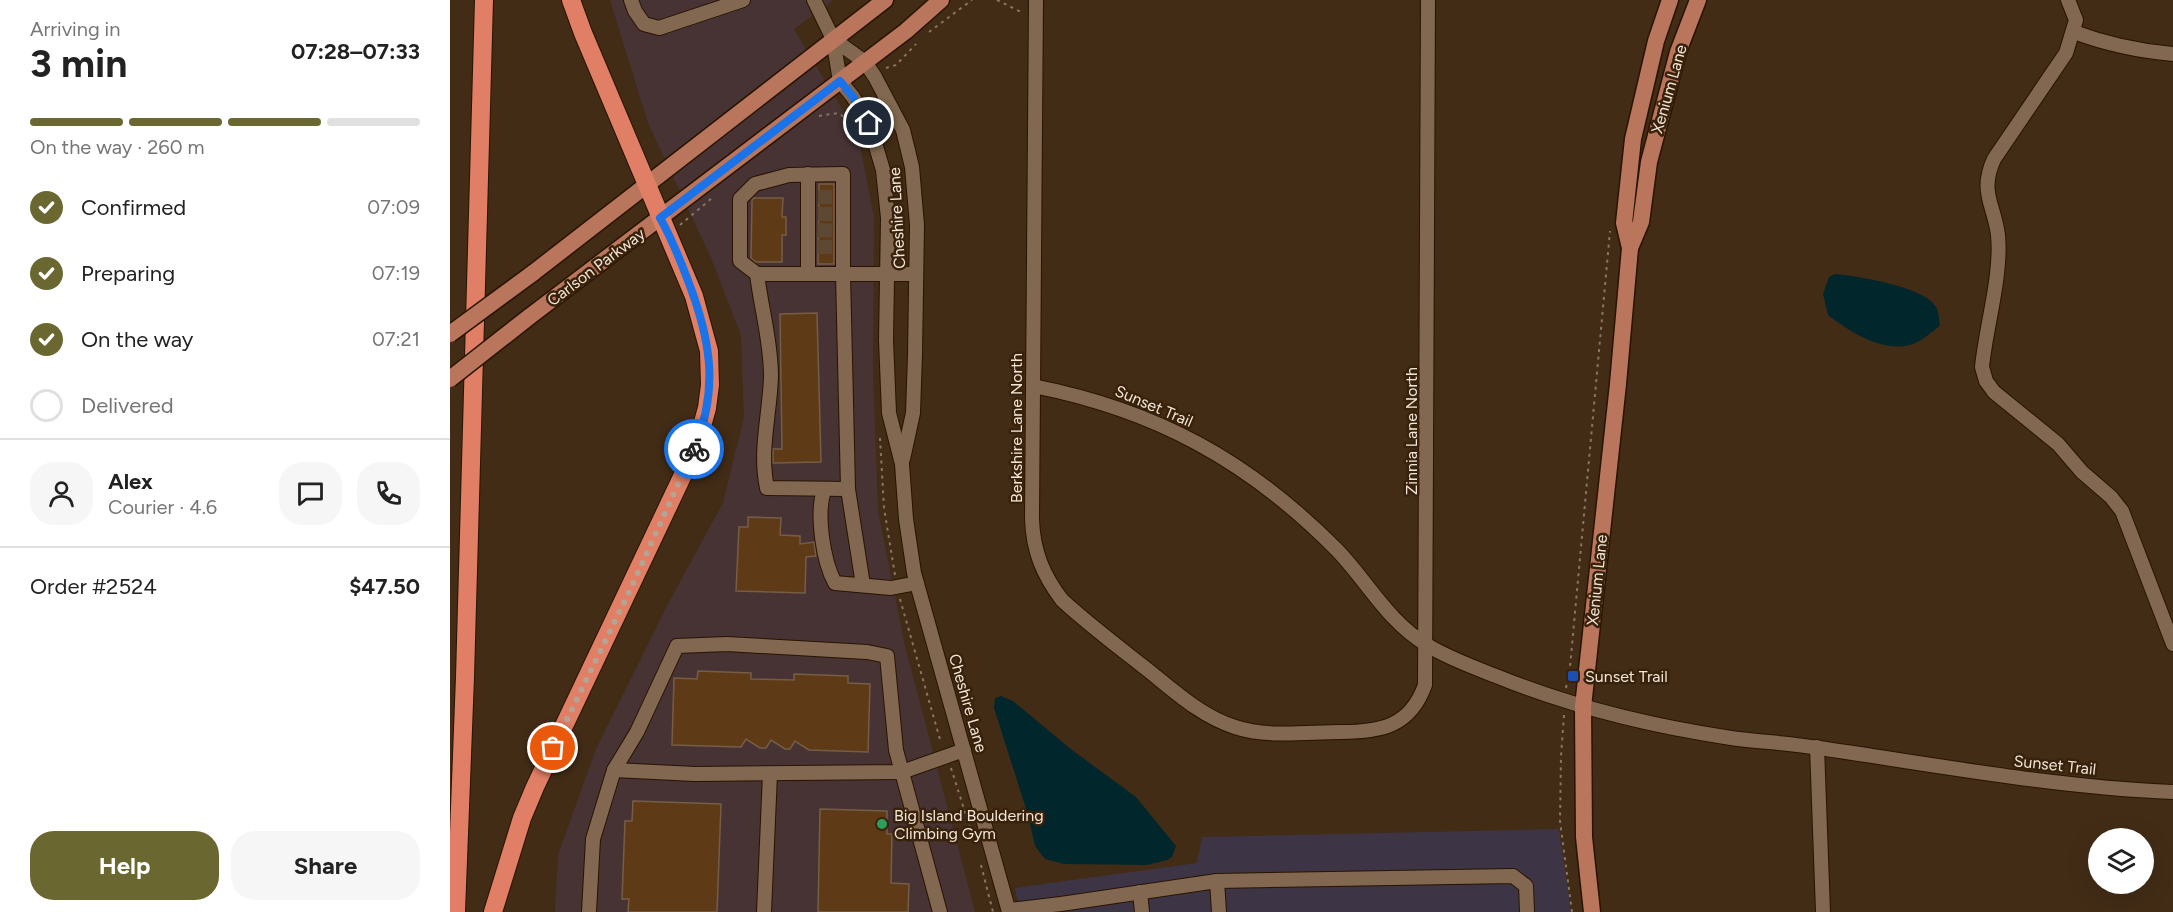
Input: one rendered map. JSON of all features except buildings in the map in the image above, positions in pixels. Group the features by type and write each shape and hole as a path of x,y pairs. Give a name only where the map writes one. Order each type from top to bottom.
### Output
{"highway":[{"path":"456,912 484,0"},
{"path":"493,912 522,818 690,460 707,408 710,385 709,351 699,312 678,254 660,218 571,0"}],"main road":[{"name":"Carlson Parkway","path":"450,334 648,185 885,0"},
{"name":"Carlson Parkway","path":"450,379 906,31 941,0"},
{"name":"Xenium Lane","path":"1630,248 1624,223 1633,139 1656,41 1670,0"},
{"name":"Xenium Lane","path":"1592,912 1584,837 1583,707 1618,384 1630,248 1641,222 1649,162 1678,52 1698,0"}],"street":[{"path":"631,0 644,24 659,28 743,0"},
{"path":"814,0 833,39"},
{"name":"Zinnia Lane North","path":"1269,732 1372,731 1398,722 1415,706 1423,692 1426,678 1428,0"},
{"path":"2068,0 2076,21 2066,53 1994,159 1989,170 1988,198 1998,234 1998,255 1982,367 1986,381 1994,392 2058,444 2082,472 2111,496 2122,511 2173,644"},
{"name":"Berkshire Lane North","path":"1035,7 1032,531 1039,563 1062,600 1198,709 1236,727 1269,732"},
{"path":"2074,32 2094,40 2139,51 2173,54"},
{"name":"Cheshire Lane","path":"833,39 865,62 892,106 908,144 912,167 916,205 913,413 902,464"},
{"name":"Cheshire Lane","path":"833,39 840,81 869,123 882,163 888,218 887,382 889,413 902,464 906,519 917,583 1009,911"},
{"path":"808,174 813,197 813,247 808,273"},
{"path":"863,585 848,489 843,273 840,247 840,197 843,174 789,175 755,184 740,199 740,261 757,274 843,273 916,274"},
{"path":"757,274 760,302 766,322 771,377 763,448 763,470 767,488 848,489"},
{"name":"Sunset Trail","path":"1033,386 1071,394 1128,411 1188,438 1240,468 1273,491 1307,521 1347,560 1390,614 1426,645 1531,690 1583,707 1645,722 1731,738 1817,747 2023,779 2173,792"},
{"path":"824,490 820,501 820,518 827,569 836,583 891,588 917,583"},
{"path":"589,912 593,839 614,770 637,732 677,646 727,644 867,652 886,656 896,750 940,912"},
{"path":"1817,747 1823,912"},
{"path":"614,770 695,774 902,772 964,750"},
{"path":"764,912 770,774"},
{"path":"1009,911 1061,908 1140,892 1217,881 1513,876 1526,886 1527,912"},
{"path":"1217,881 1219,912"},
{"path":"1140,892 1142,912"}],"path":[{"path":"929,32 972,0"},
{"path":"997,0 1023,12 1035,7"},
{"path":"885,69 896,65 920,39"},
{"path":"1566,681 1570,667 1610,228"},
{"path":"1564,720 1560,821 1572,912"}],"shaded area":[{"path":"610,0 834,0 794,29 858,136 874,217 873,372 878,511 905,646 975,912 555,912 558,855 596,749 668,604 723,503 744,417 741,335 712,260 648,123"},
{"path":"1559,829 1571,912 1020,912 1015,888 1197,863 1202,837"}],"water":[{"path":"1835,274 1890,284 1919,294 1930,300 1936,307 1940,326 1913,344 1891,346 1868,340 1828,315 1823,294 1829,277"},
{"path":"1001,696 1013,701 1072,750 1136,797 1176,846 1172,857 1147,865 1064,864 1045,859 1035,846 1028,815 994,708 995,698"}],"tunnel":[{"path":"818,197 837,197"},
{"path":"818,214 837,214"},
{"path":"818,230 837,231"},
{"path":"818,247 837,247"}],"way so far":[{"path":"553,748 632,586 694,449"}],"place":[{"name":"Sunset Trail","path":"1573,676"},
{"name":"Big Island Bouldering Climbing Gym","path":"882,824"}],"route":[{"path":"694,449 707,408 710,385 709,351 694,296 678,254 660,218 840,81 869,123"}]}
